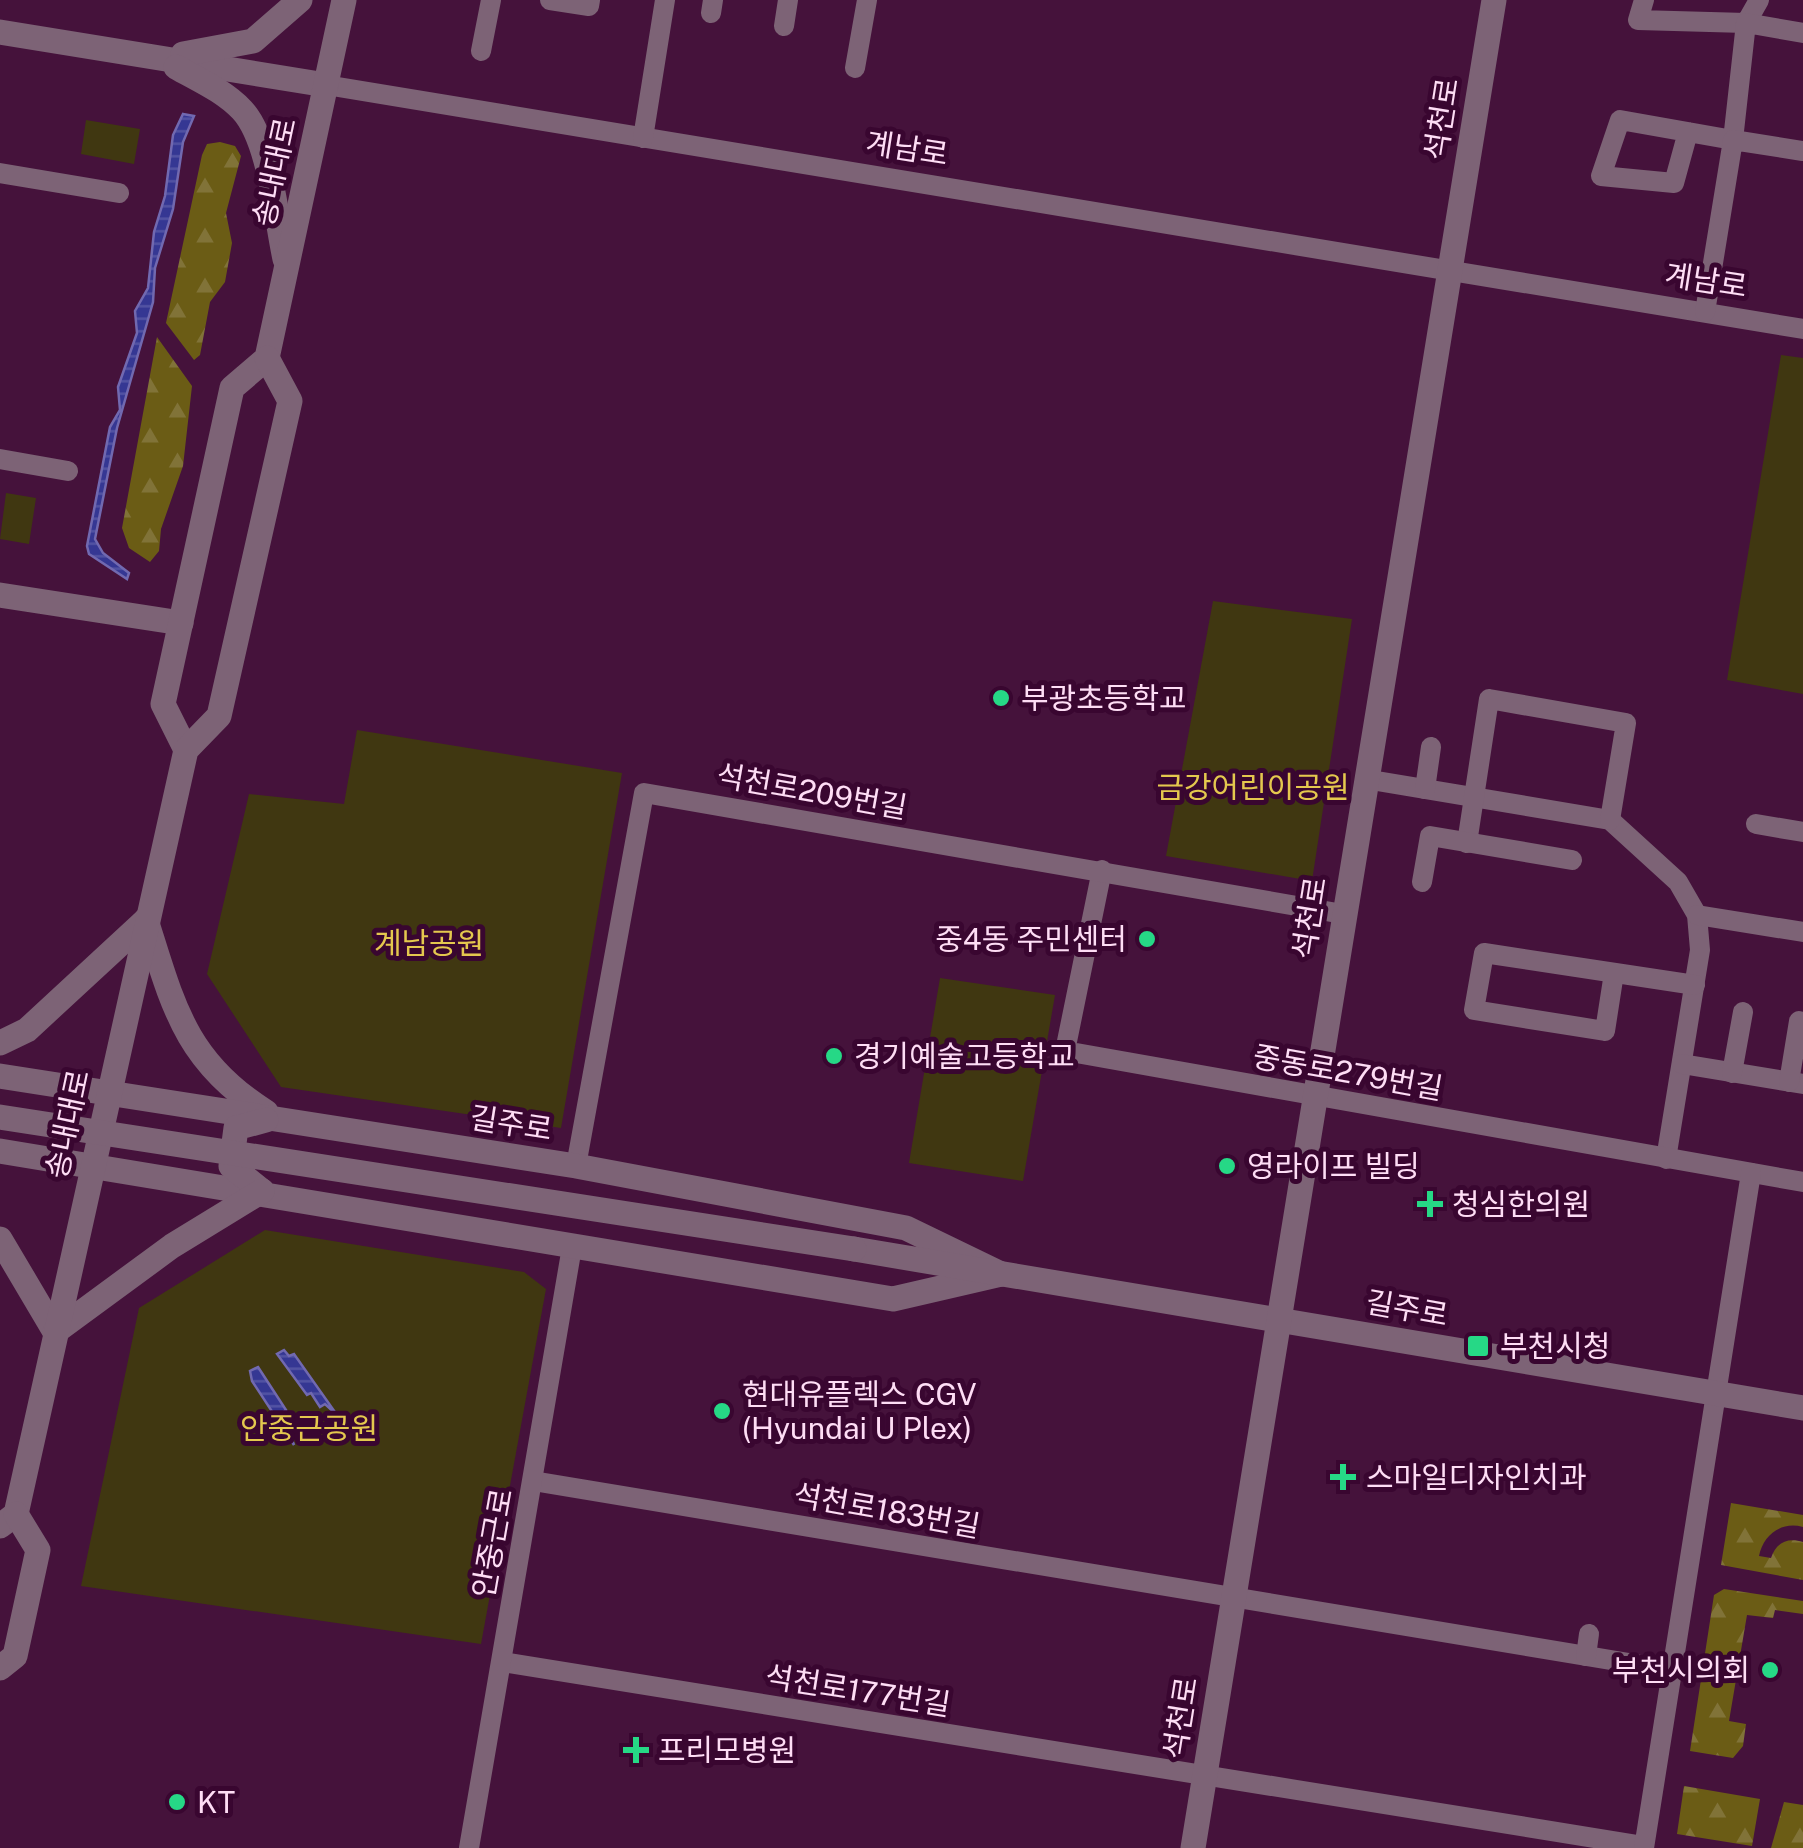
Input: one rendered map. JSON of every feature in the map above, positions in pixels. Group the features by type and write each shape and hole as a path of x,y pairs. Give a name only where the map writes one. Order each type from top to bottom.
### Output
{"street":[{"path":"159,58 253,41 300,0"},
{"name":"송내대로","path":"0,1668 15,1656 38,1550 8,1520 55,1332 186,750 219,716 290,401 267,358 344,0"},
{"path":"481,51 490,0"},
{"path":"550,0 588,6 590,0"},
{"path":"643,138 665,0"},
{"path":"784,26 788,0"},
{"path":"855,68 867,0"},
{"name":"석천로","path":"1192,1848 1494,0"},
{"path":"1644,0 1638,20 1746,23 1803,33"},
{"path":"1704,312 1733,140 1746,23 1758,0"},
{"name":"계남로","path":"0,32 1803,329"},
{"path":"159,58 224,94 250,121 259,140 287,266"},
{"path":"1688,132 1674,183 1601,176 1620,120 1803,151"},
{"path":"0,173 119,192"},
{"path":"186,750 163,704 232,388 267,358"},
{"path":"0,459 68,471"},
{"path":"0,596 181,622"},
{"path":"1467,842 1489,700 1626,724 1610,820"},
{"path":"1425,789 1431,746"},
{"path":"1365,779 1610,820 1678,882 1696,914 1700,950 1666,1159"},
{"name":"석천로209번길","path":"576,1166 644,793 1342,914"},
{"path":"1756,824 1803,832"},
{"path":"1422,882 1430,836 1572,860"},
{"name":"중동로279번길","path":"1102,870 1065,1051 1803,1182"},
{"path":"1696,914 1803,932"},
{"path":"0,1043 27,1030 146,920 179,1023 230,1090 274,1118"},
{"path":"1614,973 1605,1031 1474,1010 1484,953 1614,973 1694,986"},
{"path":"1732,1072 1742,1012"},
{"path":"1682,1064 1796,1083 1799,1021"},
{"name":"길주로","path":"0,1076 576,1166 906,1228 1000,1274"},
{"name":"길주로","path":"0,1117 854,1249 1803,1408"},
{"path":"0,1239 55,1332 172,1246 262,1192 231,1166 236,1128 274,1118"},
{"name":"길주로","path":"0,1151 893,1299 1000,1274"},
{"path":"1644,1847 1751,1174"},
{"name":"안중근로","path":"468,1848 572,1247"},
{"name":"석천로183번길","path":"532,1481 1232,1598 1587,1645 1671,1670"},
{"name":"석천로177번길","path":"502,1662 1644,1847"}],"green space":[{"path":"86,120 140,129 134,164 81,154"},
{"path":"207,144 235,146 241,156 226,213 232,243 225,282 210,302 200,355 194,360 166,323 202,155"},
{"path":"157,337 192,386 183,466 161,529 159,551 150,562 129,548 122,528"},
{"path":"1781,355 1803,358 1803,694 1727,680"},
{"path":"6,493 36,498 29,544 0,539"},
{"name":"금강어린이공원","path":"1213,601 1352,619 1312,881 1166,856"},
{"name":"계남공원","path":"357,730 622,773 561,1128 281,1087 207,974 249,794 344,804"},
{"path":"940,978 1055,995 1023,1181 909,1163"},
{"name":"안중근공원","path":"265,1230 524,1272 546,1289 481,1644 81,1586 139,1308"},
{"path":"1731,1503 1803,1515 1803,1527 1787,1526 1774,1531 1759,1556 1771,1558 1776,1548 1787,1541 1803,1542 1803,1580 1721,1565"},
{"path":"1724,1589 1803,1601 1803,1614 1775,1610 1773,1618 1747,1615 1729,1721 1746,1724 1743,1746 1733,1758 1690,1751 1714,1595"},
{"path":"1684,1786 1760,1799 1752,1846 1677,1834"},
{"path":"1784,1802 1803,1805 1803,1848 1771,1848"}],"shaded area":[{"path":"183,114 194,116 183,142 173,209 155,268 153,302 117,428 95,539 103,553 129,573 127,579 89,554 87,546 110,427 120,410 118,387 137,333 135,311 148,288 154,232 165,196 173,135"},
{"path":"284,1350 289,1356 294,1354 337,1415 325,1404 320,1407 311,1393 307,1395 277,1354"},
{"path":"258,1367 286,1410 282,1413 291,1427 288,1429 294,1445 252,1381 250,1371"}],"place":[{"name":"부광초등학교","path":"1001,698"},
{"name":"중4동 주민센터","path":"1147,939"},
{"name":"경기예술고등학교","path":"834,1056"},
{"name":"영라이프 빌딩","path":"1227,1166"},
{"name":"청심한의원","path":"1430,1204"},
{"name":"부천시청","path":"1478,1346"},
{"name":"현대유플렉스 CGV (Hyundai U Plex)","path":"722,1411"},
{"name":"스마일디자인치과","path":"1343,1477"},
{"name":"부천시의회","path":"1770,1670"},
{"name":"프리모병원","path":"636,1750"},
{"name":"KT","path":"177,1802"}]}
